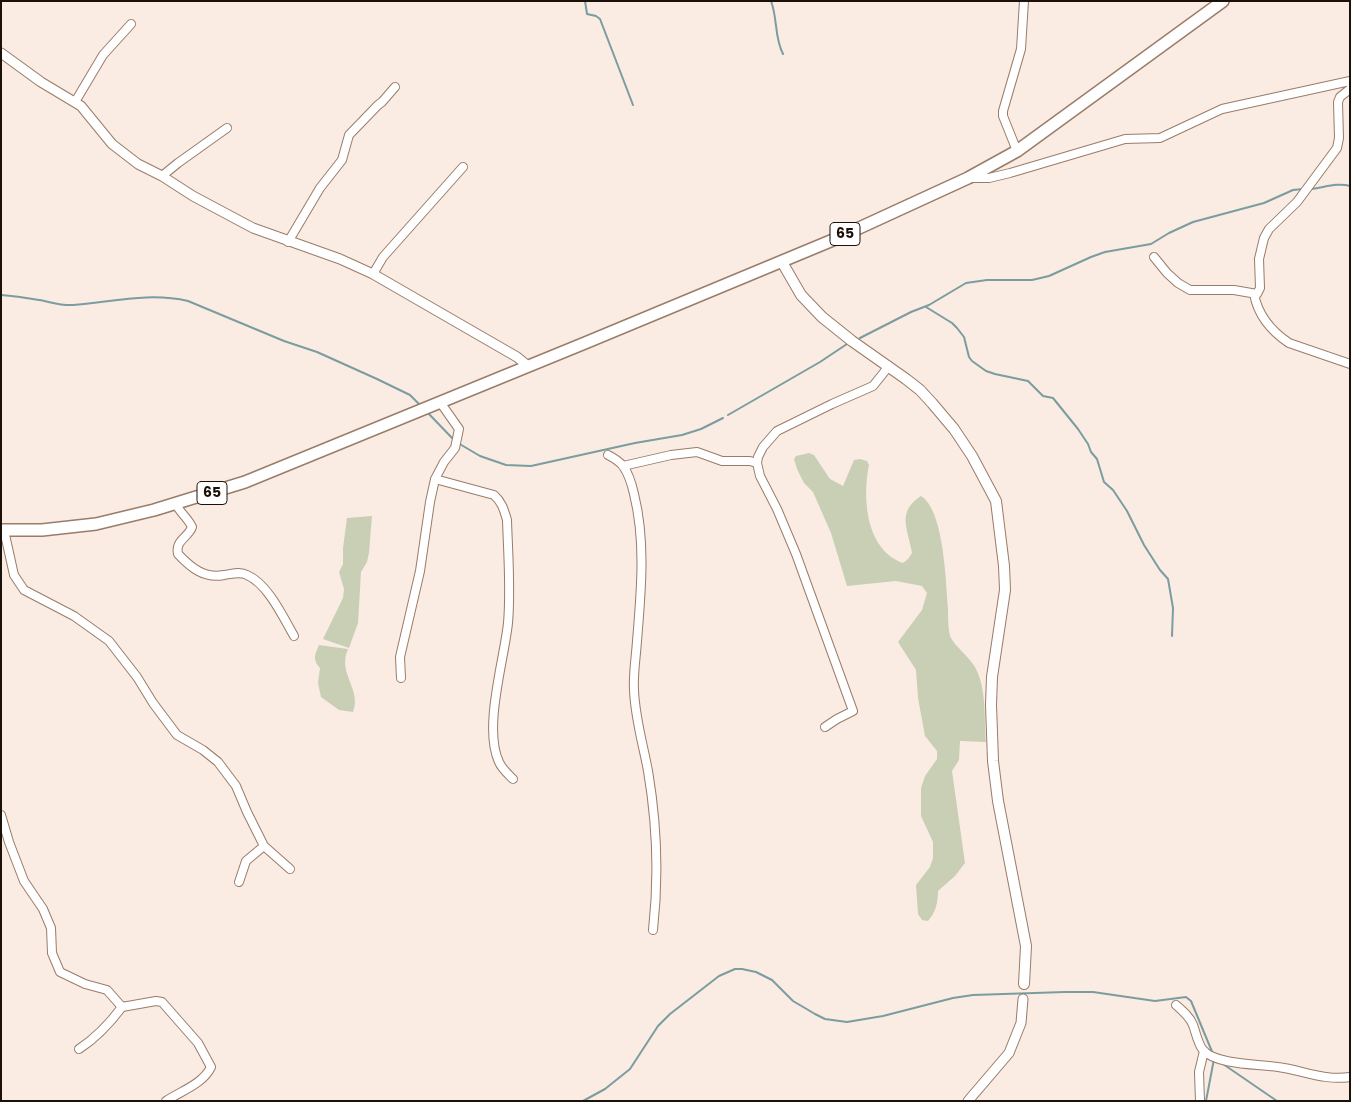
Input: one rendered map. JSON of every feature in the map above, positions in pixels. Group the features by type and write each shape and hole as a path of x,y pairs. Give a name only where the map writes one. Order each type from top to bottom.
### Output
{"main road":[{"name":"65","path":"2,530 74,528 128,518 245,482 782,262 968,178 1017,151 1223,1"},
{"path":"782,262 802,295 822,317 920,390 954,429 980,468 997,505 1005,590 992,677 993,761 998,800 1026,946 1024,984"}],"street":[{"path":"1017,151 1003,116 1003,111 1021,49 1024,1"},
{"path":"75,102 103,54 131,24"},
{"path":"1,53 40,82 75,102 86,112 102,134 120,151 138,164 246,225 288,242 340,259 373,274 517,357 528,366"},
{"path":"968,178 989,178 1125,139 1160,138 1222,109 1350,81"},
{"path":"288,242 320,188 342,160 346,141 352,131 395,87"},
{"path":"1154,257 1178,284 1190,290 1234,290 1254,294 1259,292 1259,259 1264,238 1269,229 1297,202 1337,148 1339,138 1338,102 1340,97 1350,89"},
{"path":"162,176 228,128"},
{"path":"373,274 383,258 463,167"},
{"path":"1254,294 1258,307 1267,323 1281,338 1289,343 1350,364"},
{"path":"825,727 853,711 796,554 777,509 760,476 757,463 763,447 777,431 874,386 890,366"},
{"path":"401,678 400,657 420,571 430,502 436,479 444,462 455,448 458,437 459,429 436,403"},
{"path":"623,466 696,452 722,461 750,461 757,463"},
{"path":"608,455 616,459 623,466 630,481 637,506 642,543 633,688 635,709 648,770 654,812 656,888 653,930"},
{"path":"436,479 494,495 504,508 507,520 508,622 498,682 493,722 493,740 499,763 513,780"},
{"path":"176,504 180,513 192,528 179,542 177,547 178,554 194,569 210,576 241,573 255,579 273,601 294,636"},
{"path":"2,530 14,575 24,590 74,616 109,640 137,677 168,725 177,735 213,757 236,786 264,846 290,869"},
{"path":"1,815 24,881 43,909 51,928 52,954 60,972 85,984 107,990 122,1007"},
{"path":"240,882 246,861 264,846"},
{"path":"968,1101 1009,1053 1021,1023 1023,999"},
{"path":"79,1049 89,1043 109,1024 122,1007 156,1001 162,1002 198,1043 210,1067 208,1074 202,1079 166,1101"},
{"path":"1176,1005 1185,1012 1192,1023 1204,1051 1198,1072 1200,1101"},
{"path":"1204,1051 1236,1063 1279,1067 1329,1078 1350,1077"}],"green space":[{"path":"809,453 814,455 830,479 843,486 854,460 867,461 869,465 866,492 869,522 881,547 903,563 912,553 906,529 908,508 921,496 929,504 935,516 942,548 950,635 975,667 982,685 986,742 960,741 959,760 952,771 965,863 955,876 938,891 936,907 928,921 922,920 918,914 916,885 930,867 933,858 933,842 921,816 921,788 925,776 937,759 937,751 925,736 918,698 916,670 898,642 922,610 927,593 922,586 896,581 847,586 831,533 813,492 804,483 794,459 796,456"},
{"path":"372,516 369,553 367,562 361,572 358,623 349,648 323,639 343,598 344,589 339,572 343,564 347,518"},
{"path":"319,645 348,649 345,666 354,696 353,712 339,710 321,697 318,683 320,668 315,657"}],"waterway":[{"path":"585,1 587,14 600,19 633,105"},
{"path":"771,1 775,15 778,41 783,54"},
{"path":"1310,189 1335,185 1350,186"},
{"path":"860,338 929,305 966,283 987,280 1032,280 1049,276 1105,252 1151,244 1193,222 1264,203 1293,190 1303,189"},
{"path":"1,295 69,305 130,298 159,297 188,301 284,341 317,352 377,379 410,395 421,406"},
{"path":"926,307 957,328 964,337 969,357 972,361 986,371 1028,381 1043,396 1053,398 1078,429 1097,459 1104,482 1113,490 1127,511 1144,545 1168,579 1173,608 1172,636"},
{"path":"728,415 820,362 847,344"},
{"path":"428,413 454,440"},
{"path":"458,443 480,456 506,465 531,466 635,443 682,435 701,429 723,418"},
{"path":"583,1101 605,1089 630,1069 658,1026 670,1014 719,976 735,969 756,972 772,980 793,1001 825,1019 847,1022 883,1016 953,998 973,995 1093,992 1155,1001 1186,997 1191,1001 1213,1054"},
{"path":"1206,1101 1214,1059"},
{"path":"1223,1064 1277,1101"}]}
